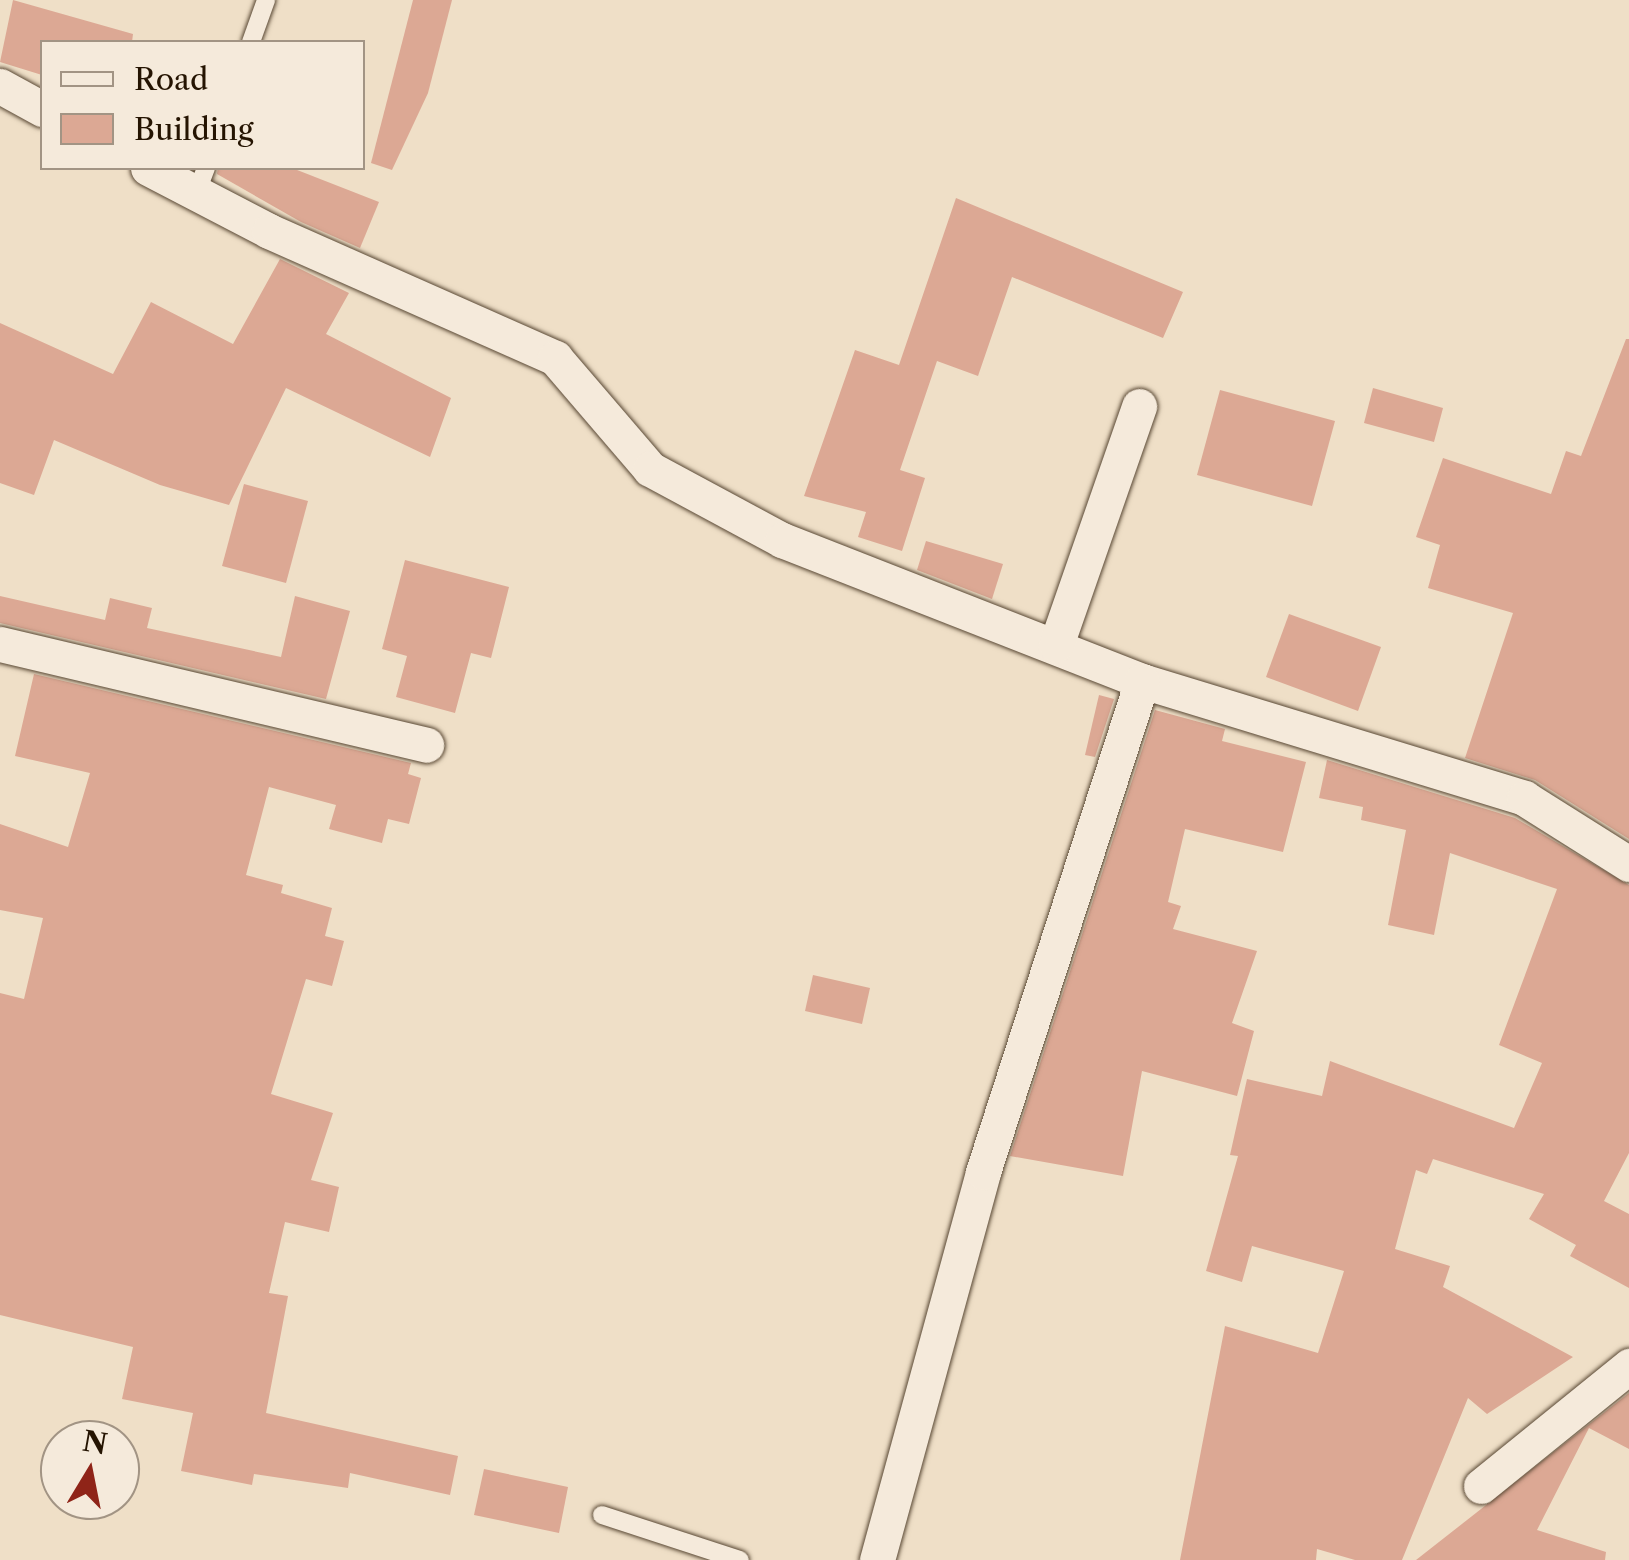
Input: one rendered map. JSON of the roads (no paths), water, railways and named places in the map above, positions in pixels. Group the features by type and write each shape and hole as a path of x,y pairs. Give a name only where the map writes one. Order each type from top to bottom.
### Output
{"street":[{"path":"0,86 40,108"},
{"path":"156,170 201,181 556,358 650,469 782,540 1142,681 1524,798 1629,864"},
{"path":"1056,645 1139,406"},
{"path":"0,644 426,746"},
{"path":"878,1560 983,1172 1142,681"},
{"path":"1481,1486 1629,1366"}],"lane":[{"path":"252,40 266,0"},
{"path":"602,1515 740,1560"}]}
